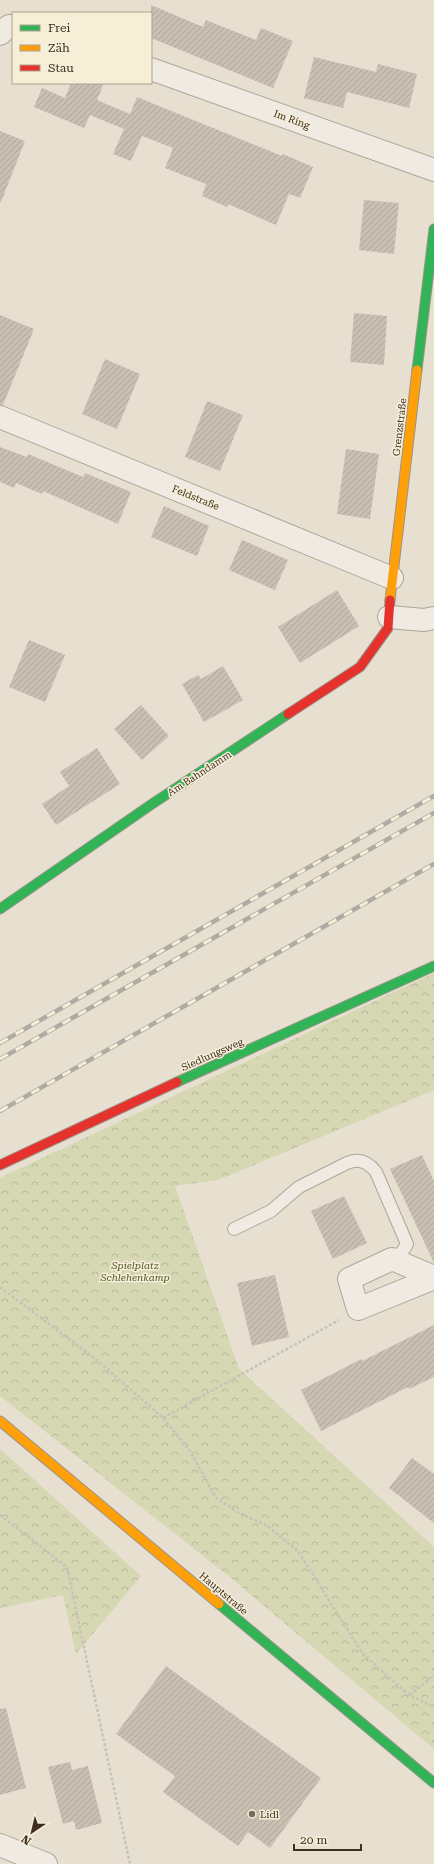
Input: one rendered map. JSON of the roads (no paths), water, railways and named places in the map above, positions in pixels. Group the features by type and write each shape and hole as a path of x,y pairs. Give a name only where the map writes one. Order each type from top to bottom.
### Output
{"street":[{"path":"0,34 9,26 12,26"},
{"name":"Im Ring","path":"152,69 434,170"},
{"name":"Grenzstraße","path":"388,622 434,229"},
{"name":"Feldstraße","path":"0,416 392,578"},
{"path":"388,622 434,618"},
{"name":"Am Bahndamm","path":"0,909 152,804 360,667 388,622"},
{"name":"Siedlungsweg","path":"0,1165 200,1071 434,966"},
{"path":"392,1259 434,1278 358,1309 349,1279 392,1259"},
{"name":"Hauptstraße","path":"0,1421 434,1782"},
{"path":"0,1846 46,1864"}],"lane":[{"path":"234,1229 278,1207 299,1187 346,1163 354,1160 360,1161 371,1166 376,1172 407,1244 402,1252 392,1259"}],"railway":[{"path":"0,1043 434,796"},
{"path":"0,1059 434,813"},
{"path":"0,1111 434,864"}],"place":[{"name":"Lidl","path":"252,1814"}],"park label":[{"name":"Spielplatz Schlehenkamp","path":"135,1270"}]}
